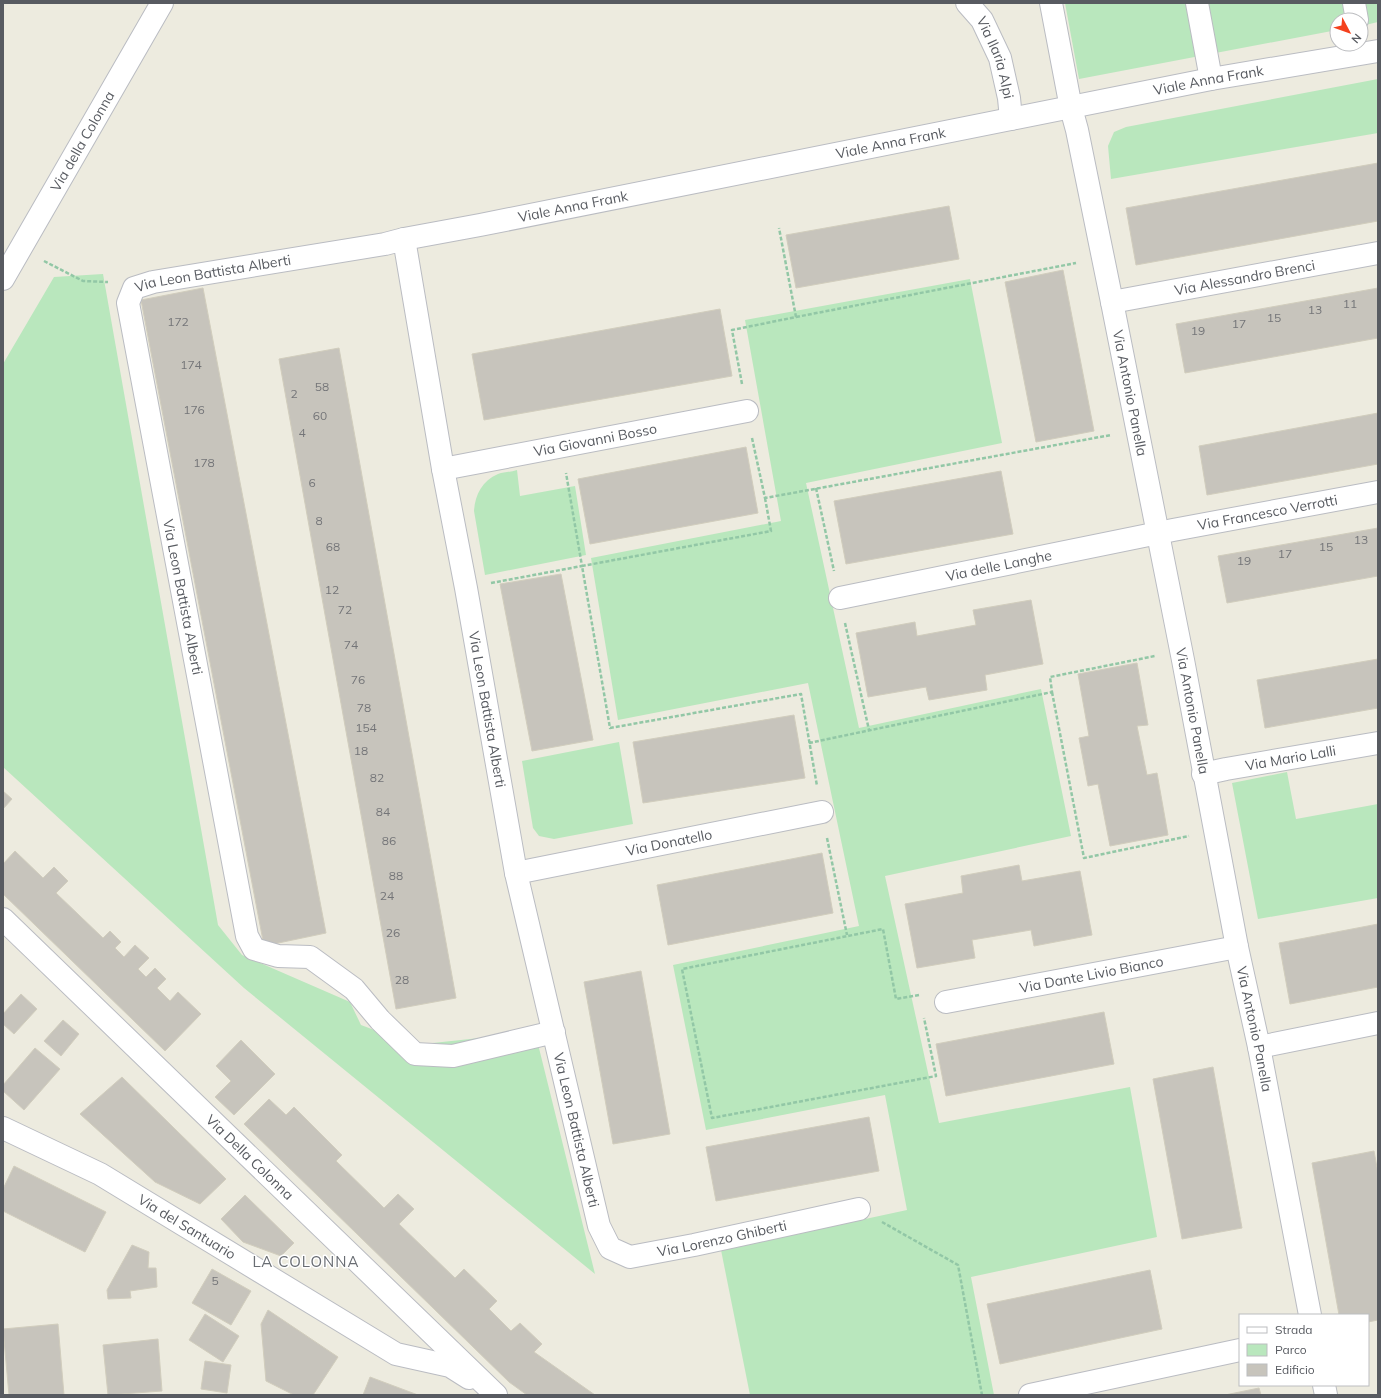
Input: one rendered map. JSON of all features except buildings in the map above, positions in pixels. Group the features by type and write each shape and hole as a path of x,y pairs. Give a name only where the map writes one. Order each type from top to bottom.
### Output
{"street":[{"name":"Via della Colonna","path":"3,279 162,3"},
{"name":"Via Ilaria Alpi","path":"967,3 982,20 1000,58 1009,98 1011,119"},
{"name":"Via Antonio Panella","path":"1051,3 1158,533 1203,774 1237,947 1259,1047 1310,1314"},
{"path":"1197,3 1211,80"},
{"name":"Viale Anna Frank","path":"404,239 488,224 1211,80 1344,52"},
{"name":"Via Leon Battista Alberti","path":"554,1032 452,1056 416,1054 380,1020 354,989 310,957 278,956 254,949 247,936 128,302 134,288 152,282 385,244 404,239 443,469 466,588 516,873 554,1032 599,1226"},
{"name":"Via Alessandro Brenci","path":"1112,302 1378,253"},
{"name":"Via Giovanni Bosso","path":"443,469 747,411"},
{"name":"Via Francesco Verrotti","path":"1158,533 1378,492"},
{"name":"Via delle Langhe","path":"840,598 1158,533"},
{"name":"Via Mario Lalli","path":"1203,774 1226,768 1378,743"},
{"name":"Via Donatello","path":"516,873 822,812"},
{"name":"Via Della Colonna","path":"3,919 496,1395"},
{"name":"Via Dante Livio Bianco","path":"946,1002 1237,947"},
{"path":"1259,1047 1378,1024"},
{"name":"Via del Santuario","path":"3,1128 100,1174 396,1354 450,1366 496,1395"},
{"name":"Via Lorenzo Ghiberti","path":"599,1226 610,1248 630,1257 694,1245 859,1209"},
{"path":"1030,1395 1239,1350"}],"path":[{"path":"779,228 796,317"},
{"path":"20,249 83,281 152,282"},
{"path":"466,588 771,531 732,330 1103,258"},
{"path":"765,498 1137,430"},
{"path":"561,447 610,728 801,694 822,812 847,935"},
{"path":"1181,651 1050,677 1052,692 1084,858 1215,831"},
{"path":"809,743 1052,692"},
{"path":"923,1017 936,1076 712,1118 682,969 883,929 896,999 919,995 946,1002"},
{"path":"919,995 920,1002"},
{"path":"859,1209 958,1266 982,1395"}],"green space":[{"path":"1065,3 1378,3 1378,22 1369,24 1369,12 1329,12 1329,32 1079,79"},
{"path":"1378,79 1378,133 1111,179 1108,146 1114,132 1126,127"},
{"path":"103,274 218,925 242,955 350,1002 361,1025 414,1045 535,1032 595,1274 244,988 3,767 3,364 54,277"},
{"path":"970,279 1002,443 806,483 859,728 1041,689 1071,836 885,876 939,1123 1130,1087 1157,1237 971,1277 994,1395 750,1395 721,1250 907,1210 885,1095 706,1130 673,965 859,926 808,683 618,720 591,558 781,521 745,320"},
{"path":"517,470 520,496 575,486 586,555 485,575 474,511 476,499 480,489 492,477 500,473"},
{"path":"619,742 633,824 554,839 539,836 533,828 522,761"},
{"path":"1287,772 1296,819 1378,804 1378,898 1258,919 1232,783"}],"district":[{"name":"LA COLONNA","path":"306,1262"}]}
